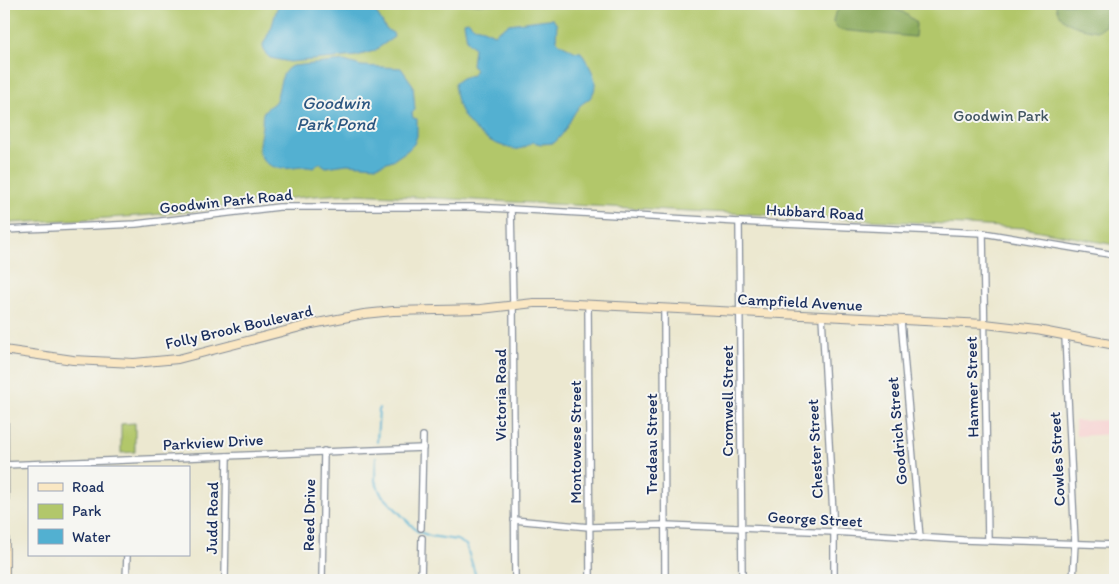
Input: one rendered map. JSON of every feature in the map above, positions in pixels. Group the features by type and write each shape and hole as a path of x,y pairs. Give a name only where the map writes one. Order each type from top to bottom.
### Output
{"street":[{"name":"Goodwin Park Road","path":"4,230 136,224 279,206 474,207 511,209"},
{"name":"Hubbard Road","path":"511,209 983,233 1115,256"},
{"name":"Victoria Road","path":"511,209 515,580"},
{"name":"Cromwell Street","path":"739,222 742,580"},
{"name":"Hanmer Street","path":"983,233 988,540"},
{"name":"Campfield Avenue","path":"481,309 534,303 588,304 984,324 1020,328 1115,345"},
{"name":"Montowese Street","path":"588,304 590,580"},
{"name":"Tredeau Street","path":"664,308 665,580"},
{"name":"Folly Brook Boulevard","path":"4,350 73,360 134,363 178,359 342,318 393,311 481,309"},
{"name":"Chester Street","path":"822,316 834,532 834,580"},
{"name":"Goodrich Street","path":"901,321 920,538"},
{"name":"Cowles Street","path":"1065,336 1075,543 1073,580"},
{"path":"4,411 5,580"},
{"path":"422,528 423,436"},
{"name":"Parkview Drive","path":"4,465 423,448"},
{"name":"Reed Drive","path":"322,580 324,451"},
{"name":"Judd Road","path":"225,580 227,456"},
{"path":"129,460 129,466"},
{"name":"George Street","path":"514,520 589,526 665,526 834,532 920,538 1115,545"},
{"path":"421,580 422,538"},
{"path":"126,580 127,556"}],"shaded area":[{"path":"1108,393 1115,394 1115,434 1076,436 1075,421 1113,420"}],"green space":[{"name":"Goodwin Park","path":"7,4 1115,4 1115,245 1024,228 355,194 290,198 162,214 9,223"},
{"path":"844,4 878,4 903,12 915,21 915,37 840,30 833,23 833,20 836,12"},
{"path":"1056,4 1111,4 1111,6 1105,26 1097,31 1065,21 1057,11"},
{"path":"135,423 135,452 121,453 121,424"}],"water":[{"name":"Goodwin Park Pond","path":"281,4 371,4 386,29 393,33 394,37 374,51 357,56 290,62 270,58 264,52 263,45 272,26 277,8"},
{"path":"553,19 557,25 556,37 558,42 573,51 581,52 595,80 594,92 590,98 579,106 562,135 554,143 541,144 533,142 517,149 500,145 482,135 467,121 455,93 455,83 462,78 472,75 475,70 472,65 474,48 467,41 464,22 468,21 474,27 494,34 509,24"},
{"name":"Goodwin Park Pond","path":"344,61 361,66 401,68 413,85 415,110 412,113 413,118 417,119 417,136 414,144 395,159 377,166 347,164 326,167 320,163 313,168 285,169 268,164 263,160 259,151 263,116 265,110 276,100 285,72 292,66"}],"waterway":[{"path":"377,442 379,408"},
{"path":"376,457 375,481 381,494 417,531 430,536 457,540 466,545 477,580"}]}
